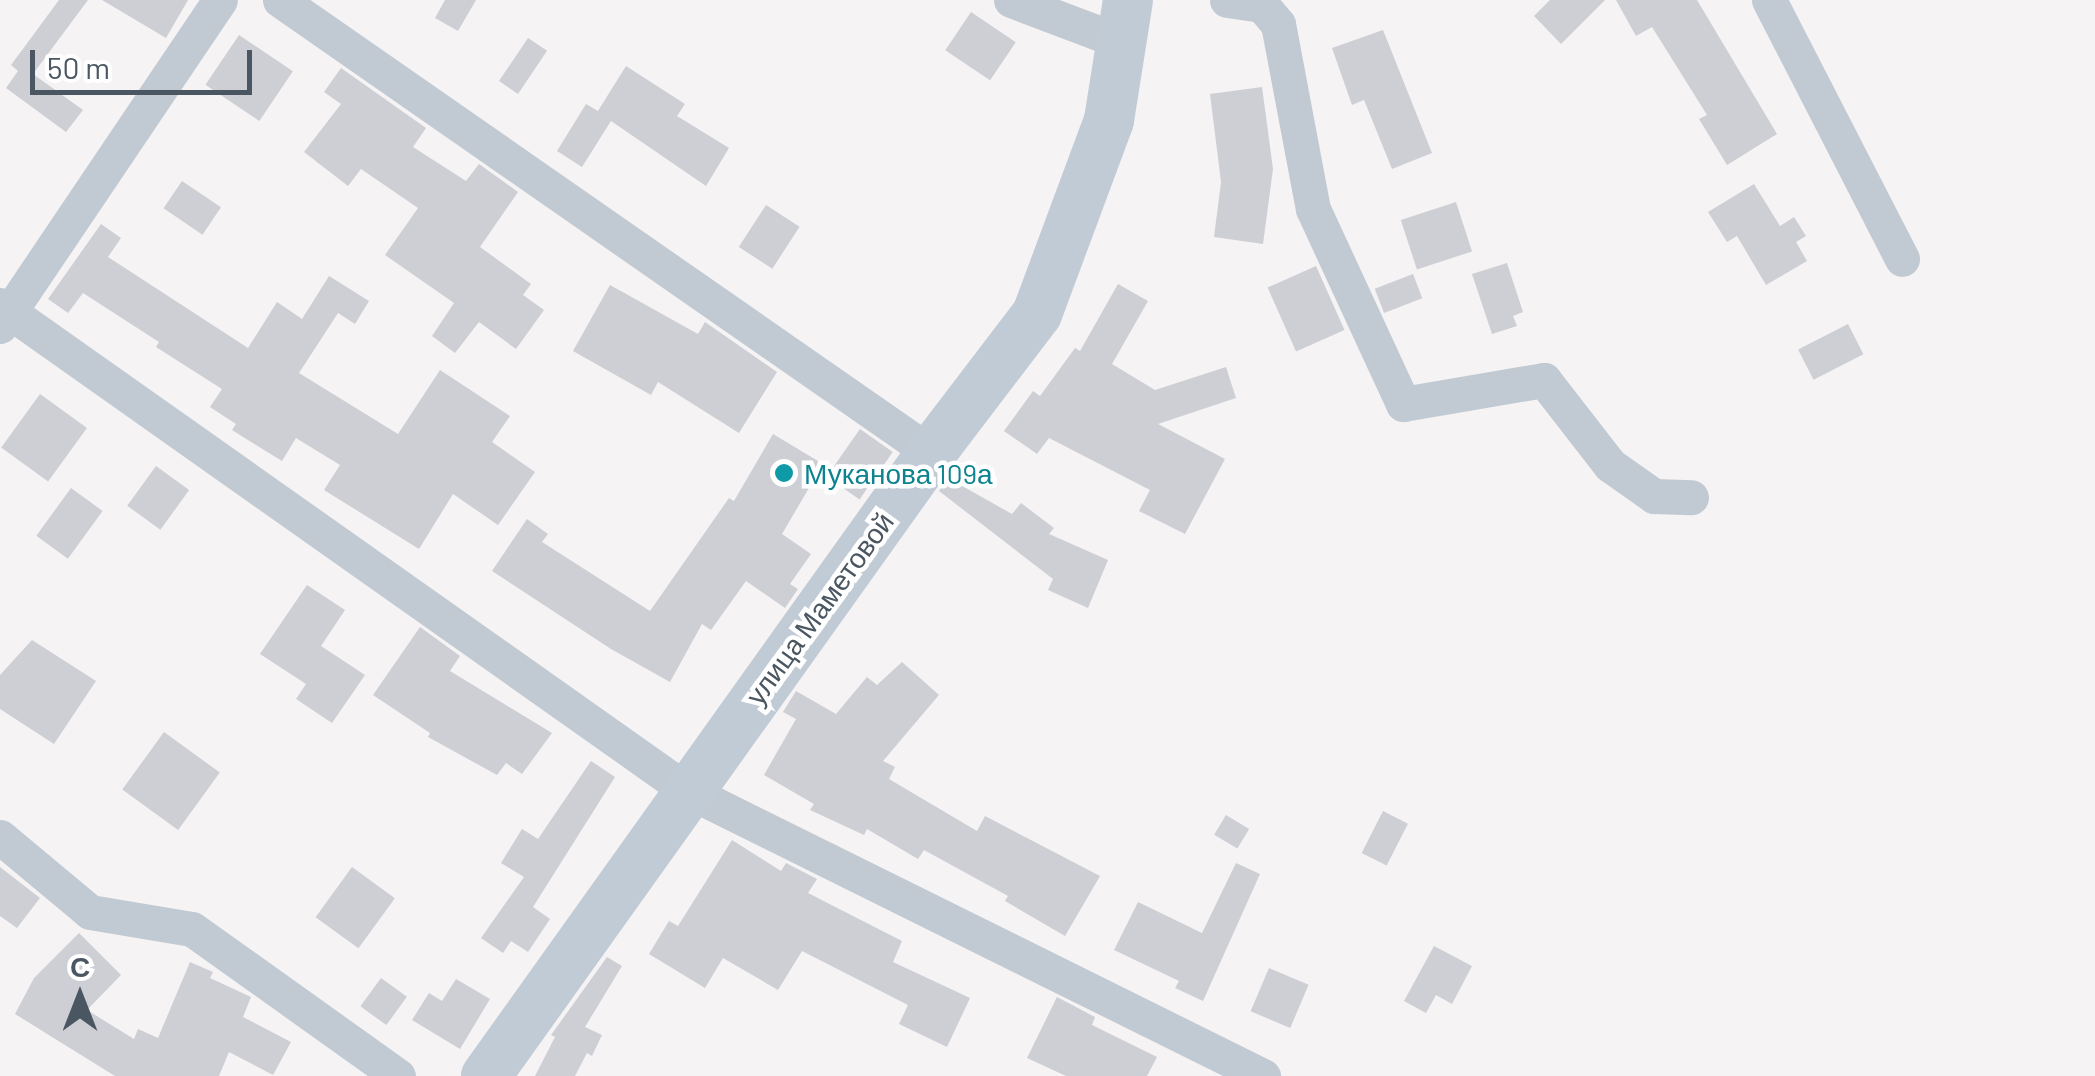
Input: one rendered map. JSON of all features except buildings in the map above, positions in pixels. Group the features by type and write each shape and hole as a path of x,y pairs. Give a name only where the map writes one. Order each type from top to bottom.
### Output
{"street":[{"path":"220,0 4,314 688,791 1263,1076"},
{"path":"280,0 932,453"},
{"path":"1011,0 1125,21"},
{"path":"1227,0 1262,5 1278,24 1312,209 1403,404 1544,380 1610,465 1654,496 1692,497"},
{"path":"1769,0 1902,259"},
{"name":"улица Маметовой","path":"486,1076 688,791 1036,314 1109,120 1125,21"},
{"path":"0,837 90,912 192,929 398,1076"}],"place":[{"name":"Муканова 109а","path":"784,473"}]}
